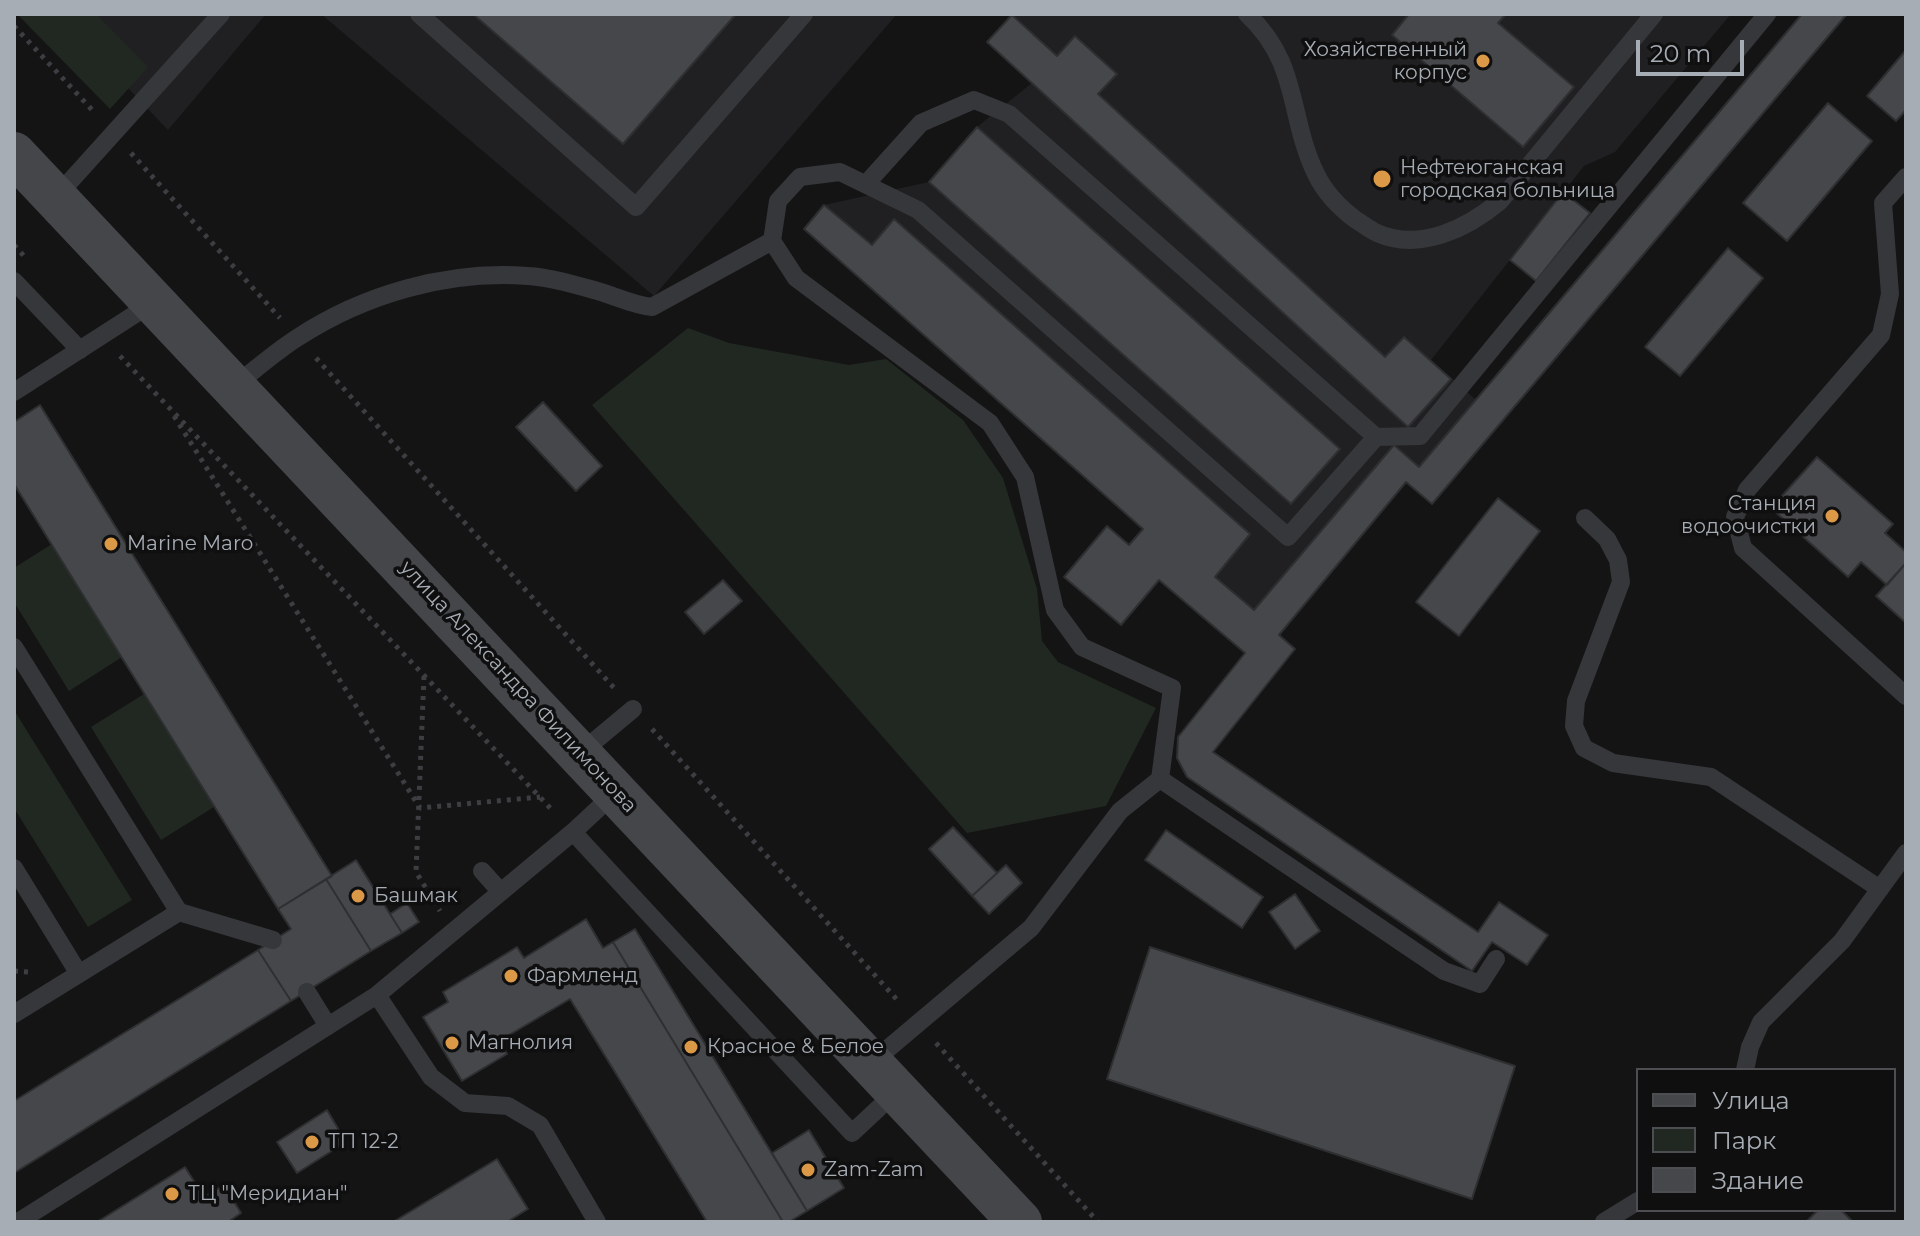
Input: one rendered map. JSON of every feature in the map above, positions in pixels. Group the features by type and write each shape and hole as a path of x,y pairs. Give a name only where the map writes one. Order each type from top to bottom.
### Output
{"main road":[{"name":"улица Александра Филимонова","path":"14,154 1020,1222"}],"lane":[{"path":"55,198 221,14"},
{"path":"419,14 636,207 804,14"},
{"path":"1247,14 1270,40 1283,64 1306,148 1316,175 1329,196 1377,234 1410,240 1444,235 1478,219 1500,201 1654,14"},
{"path":"866,184 921,123 974,100 1009,114 1376,437 1420,436 1767,14"},
{"path":"167,46 180,59"},
{"path":"573,832 852,1133 918,1023 1031,928 1120,811 1160,779 1172,688 1082,647 1055,610 1025,477 990,423 796,278 772,241 778,201 800,177 840,172 918,210 1288,537 1376,437"},
{"path":"1906,177 1883,203 1890,294 1881,335 1747,490 1735,517 1743,548 1906,696"},
{"path":"234,386 298,337 364,303 413,286 470,276 530,276 652,307 772,241"},
{"path":"14,281 80,350"},
{"path":"14,392 154,302"},
{"path":"1585,518 1613,549 1621,582 1576,701 1574,726 1584,748 1613,763 1711,777 1880,889"},
{"path":"14,647 179,912 273,940"},
{"path":"579,754 633,709"},
{"path":"1160,779 1444,971 1480,984 1496,959"},
{"path":"18,1222 377,995 573,832 616,792"},
{"path":"1745,1068 1750,1047 1761,1022 1842,941 1906,853"},
{"path":"14,868 79,974"},
{"path":"482,871 501,892"},
{"path":"14,1014 179,912"},
{"path":"307,992 328,1026"},
{"path":"377,995 431,1077 465,1103 508,1106 540,1125 597,1222"},
{"path":"1604,1222 1636,1202"}],"path":[{"path":"14,26 1098,1222"},
{"path":"101,336 573,832"},
{"path":"167,405 420,808 540,797"}],"shaded area":[{"path":"58,14 266,14 168,130"},
{"path":"321,14 897,14 654,296"},
{"path":"1011,14 1731,14 1615,152 1584,166 1431,360 1476,400 1847,14 1432,504 1406,482 1279,635 1295,649 1213,751 1478,932 1499,902 1548,935 1527,965 1492,942 1472,971 1187,777 1177,758 1178,737 1245,652 1159,581 1121,625 1064,577 1107,526 1129,544 1143,529 804,229 824,205 929,182 977,127 1032,83 987,42"}],"green space":[{"path":"17,14 96,14 148,67 110,109"},
{"path":"688,328 729,343 849,365 886,359 963,420 1003,478 1037,589 1042,641 1058,662 1156,708 1106,806 967,833 592,405"},
{"path":"52,544 122,657 69,691 14,602 14,568"},
{"path":"144,694 214,807 161,840 91,727"},
{"path":"14,710 132,900 88,927 14,808"}],"building":[{"path":"473,14 736,14 623,144"},
{"name":"Хозяйственный корпус","path":"1409,14 1506,14 1498,23 1574,87 1523,147 1392,35"},
{"path":"1802,14 1847,14 1432,504 1406,482 1279,635 1295,649 1213,752 1478,932 1499,902 1548,935 1527,965 1492,942 1472,971 1187,777 1177,758 1178,737 1245,653 1159,580 1121,625 1064,577 1107,526 1129,545 1143,529 804,229 824,205 872,245 894,219 1250,534 1215,577 1254,610 1394,445 1419,467"},
{"path":"1012,15 1057,56 1075,36 1117,74 1098,94 1385,357 1404,337 1451,379 1408,427 987,42"},
{"path":"1906,50 1906,110 1896,121 1867,96"},
{"path":"1828,103 1872,141 1787,241 1743,203"},
{"path":"977,127 1340,449 1291,504 929,182"},
{"path":"1563,192 1590,213 1536,281 1510,260"},
{"path":"1728,248 1763,278 1680,376 1645,347"},
{"path":"543,402 602,466 576,491 516,427"},
{"path":"40,405 332,876 278,909 14,484 14,422"},
{"name":"Станция водоочистки","path":"1817,457 1893,524 1885,533 1906,552 1906,563 1887,585 1861,562 1848,577 1771,508"},
{"path":"1498,498 1540,531 1459,636 1416,602"},
{"path":"1906,563 1906,623 1876,596"},
{"path":"723,580 742,601 704,634 685,612"},
{"path":"953,827 997,873 972,896 929,849"},
{"path":"1166,830 1263,897 1242,928 1145,860"},
{"name":"Башмак","path":"356,860 402,933 371,951 326,879"},
{"path":"1006,865 1022,883 989,914 972,896"},
{"path":"326,879 371,951 291,1001 258,950 291,929 278,909"},
{"path":"1295,894 1320,931 1295,949 1269,912"},
{"path":"407,903 419,922 402,933 390,914"},
{"path":"586,919 603,948 613,942 783,1222 707,1222 570,999 499,1041 507,1054 462,1081 423,1017 448,1002 443,992 517,947 524,958"},
{"path":"635,929 807,1211 789,1222 783,1222 613,942"},
{"path":"1150,947 1515,1066 1472,1199 1107,1079"},
{"path":"258,950 291,1001 14,1173 14,1101"},
{"name":"ТП 12-2","path":"327,1110 346,1142 297,1173 277,1142"},
{"path":"809,1130 844,1188 807,1211 772,1153"},
{"path":"497,1159 528,1209 507,1222 393,1222"},
{"name":"ТЦ \"Меридиан\"","path":"185,1167 204,1197 224,1185 241,1213 228,1222 97,1222"},
{"path":"1816,1212 1843,1212 1853,1222 1806,1222"}],"place":[{"name":"Хозяйственный корпус","path":"1483,61"},
{"name":"Нефтеюганская городская больница","path":"1382,179"},
{"name":"Станция водоочистки","path":"1832,516"},
{"name":"Marine Maro","path":"111,544"},
{"name":"Башмак","path":"358,896"},
{"name":"Фармленд","path":"511,976"},
{"name":"Магнолия","path":"452,1043"},
{"name":"Красное & Белое","path":"691,1047"},
{"name":"ТП 12-2","path":"312,1142"},
{"name":"Zam-Zam","path":"808,1170"},
{"name":"ТЦ \"Меридиан\"","path":"172,1194"}]}
